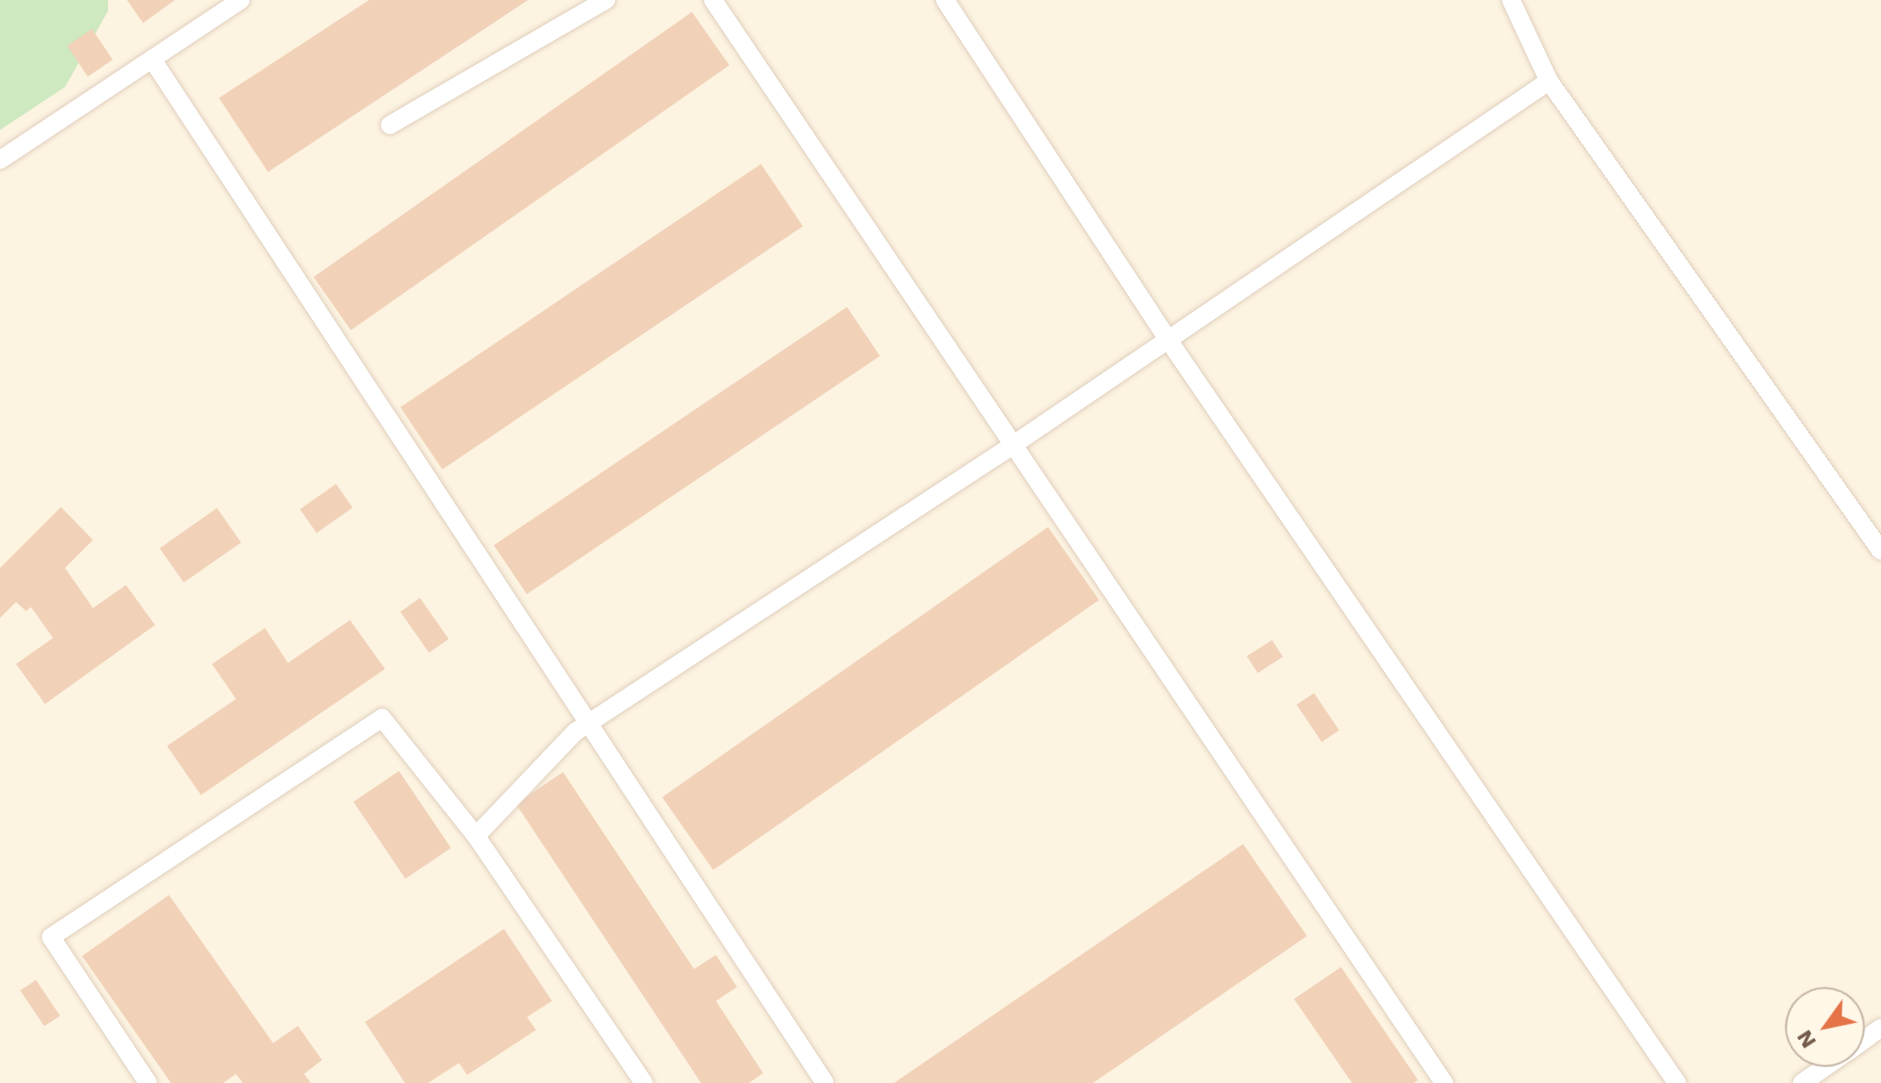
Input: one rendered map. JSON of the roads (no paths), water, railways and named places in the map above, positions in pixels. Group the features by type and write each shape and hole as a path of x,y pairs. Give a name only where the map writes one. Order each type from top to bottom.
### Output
{"lane":[{"path":"0,160 241,0"},
{"path":"390,125 606,0"},
{"path":"713,0 1444,1083"},
{"path":"945,0 1167,338 1677,1083"},
{"path":"1511,0 1549,81 1881,551"},
{"path":"152,59 825,1083"},
{"path":"476,836 575,732 1013,445 1549,81"},
{"path":"148,1083 51,937 382,718 476,836 644,1083"},
{"path":"1802,1083 1826,1067"}]}
